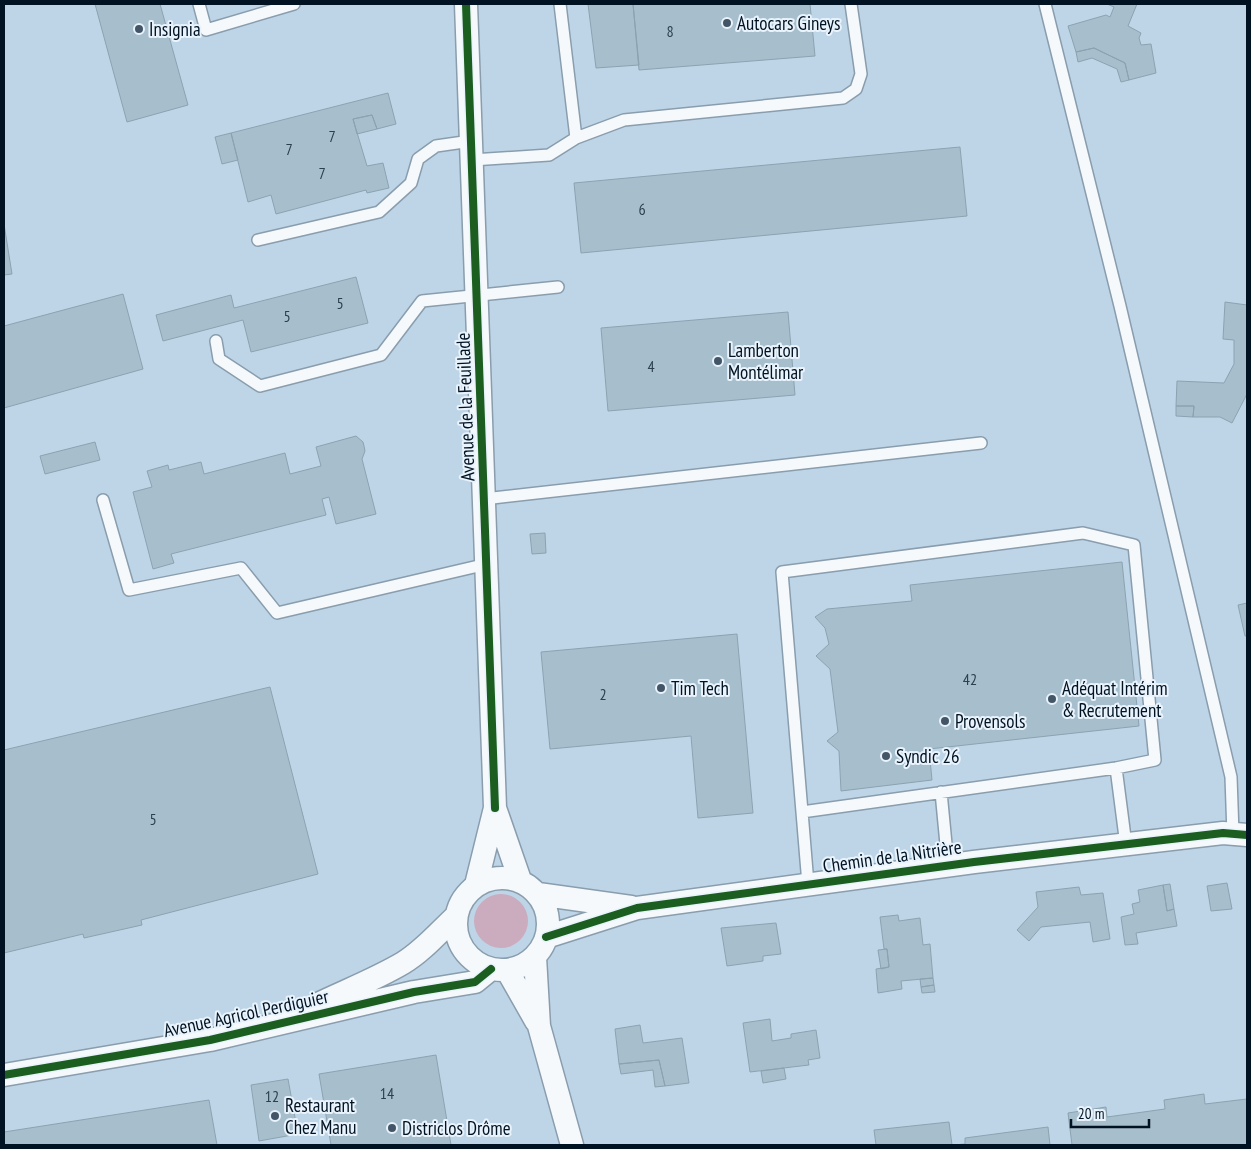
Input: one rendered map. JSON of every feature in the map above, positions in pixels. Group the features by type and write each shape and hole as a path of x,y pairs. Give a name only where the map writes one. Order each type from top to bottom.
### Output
{"street":[{"name":"Avenue de la Feuillade","path":"466,4 495,808 476,885"},
{"name":"Avenue de la Feuillade","path":"495,808 520,880"},
{"name":"Chemin de la Nitrière","path":"546,937 637,908 948,865 1223,833 1240,834"},
{"path":"505,877 520,880 538,894 544,904 548,926 542,948 535,957 522,966 499,970 479,964 463,950 455,930 455,917 459,904 466,893 476,885 490,879 505,877"},
{"name":"Chemin de la Nitrière","path":"538,894 637,908"},
{"name":"Avenue Agricol Perdiguier","path":"272,1025 379,976 404,962 427,944 455,917"},
{"path":"535,957 539,1026 572,1145"},
{"path":"499,970 539,1026"},
{"name":"Avenue Agricol Perdiguier","path":"4,1075 210,1040 414,992 475,982 499,970"}],"lane":[{"path":"199,4 206,30 294,4"},
{"path":"560,4 576,138"},
{"path":"258,240 379,212 411,183 418,159 436,146 549,155 576,138 624,120 843,98 856,89 861,74 851,4"},
{"path":"1044,4 1120,306 1231,777 1240,834"},
{"path":"216,341 219,359 260,386 381,355 422,301 558,286"},
{"path":"484,498 981,443"},
{"path":"103,500 128,590 241,568 277,613 486,564"},
{"path":"802,812 1116,768 1155,760 1134,545 1084,534 782,572 802,812 808,884"},
{"path":"1116,768 1126,844"},
{"path":"941,792 948,865"}],"shaded area":[{"path":"501,894 511,896 520,902 526,911 528,921 526,931 520,940 511,946 501,948 491,946 482,940 476,931 474,921 476,911 482,902 491,896"}],"building":[{"path":"95,4 160,4 188,105 127,122"},
{"path":"588,4 633,4 639,65 596,68"},
{"path":"633,4 810,4 815,56 639,70"},
{"path":"1107,4 1137,4 1128,26 1141,33 1139,38 1141,45 1151,44 1156,73 1129,80 1125,63 1094,48 1076,52 1068,26 1106,15 1110,17 1114,7"},
{"path":"1094,48 1125,63 1129,80 1121,82 1117,69 1092,58 1078,62 1076,52"},
{"path":"388,93 396,124 377,129 372,115 353,119 367,166 383,163 389,188 367,193 366,190 276,214 271,195 248,202 231,133"},
{"path":"372,115 377,129 357,134 353,119"},
{"path":"231,133 238,160 222,164 215,137"},
{"path":"960,147 967,216 581,253 574,183"},
{"path":"4,224 12,274 4,275"},
{"path":"356,277 368,323 251,352 243,320 163,341 156,315 231,295 234,308"},
{"path":"123,294 143,369 4,408 4,326"},
{"path":"1225,302 1247,305 1247,394 1232,423 1220,417 1193,417 1194,406 1176,406 1177,381 1224,383 1234,364 1234,340 1223,339"},
{"path":"788,312 795,395 608,411 601,328"},
{"path":"1176,406 1194,406 1193,417 1176,416"},
{"path":"356,436 363,442 365,451 362,459 376,514 336,524 329,497 322,499 326,515 171,554 174,563 153,569 133,492 152,487 147,471 168,465 169,470 201,462 204,474 285,453 290,474 321,466 316,447"},
{"path":"95,442 100,460 45,474 40,456"},
{"path":"545,533 546,553 532,554 530,534"},
{"path":"1122,562 1139,726 929,749 932,780 841,791 839,751 827,741 838,732 830,669 816,656 829,644 825,628 815,617 827,609 912,601 910,585"},
{"path":"1247,603 1247,636 1245,636 1238,605"},
{"path":"737,634 753,813 698,818 691,736 550,749 541,652"},
{"path":"270,687 318,874 141,920 142,925 84,938 83,934 4,953 4,750"},
{"path":"1227,883 1232,909 1211,911 1207,886"},
{"path":"1170,884 1174,909 1167,911 1163,885"},
{"path":"1163,885 1167,911 1174,909 1177,926 1136,933 1138,944 1125,945 1121,917 1134,914 1132,904 1140,902 1138,890"},
{"path":"1079,887 1081,895 1103,893 1110,939 1093,942 1090,922 1041,927 1029,941 1017,930 1038,907 1036,892"},
{"path":"898,915 899,921 920,918 923,945 930,944 933,978 901,981 902,989 878,993 876,969 889,967 887,949 884,949 880,917"},
{"path":"776,923 781,954 763,956 763,961 727,966 721,928"},
{"path":"887,949 889,967 881,969 878,950"},
{"path":"933,978 934,985 921,987 920,979"},
{"path":"934,985 935,992 922,993 921,987"},
{"path":"770,1019 772,1041 791,1038 791,1034 816,1030 820,1058 808,1060 809,1065 750,1072 743,1023"},
{"path":"640,1025 643,1043 682,1038 689,1083 665,1086 659,1060 619,1064 615,1029"},
{"path":"436,1055 451,1145 331,1145 319,1074"},
{"path":"659,1060 665,1086 655,1087 653,1070 621,1074 619,1064"},
{"path":"784,1068 786,1079 763,1083 761,1071"},
{"path":"288,1079 298,1134 259,1141 251,1085"},
{"path":"1204,1094 1205,1104 1247,1099 1247,1145 1072,1145 1068,1113 1106,1107 1107,1117 1165,1109 1164,1100"},
{"path":"209,1100 217,1145 4,1145 4,1132"},
{"path":"949,1122 952,1145 876,1145 874,1130"},
{"path":"1048,1127 1050,1145 953,1145 965,1144 965,1138"}],"cycle path":[{"path":"466,4 495,808"},
{"path":"546,937 637,908 974,862 1223,833 1247,835"},
{"path":"4,1075 210,1040 414,992 475,982 491,969"}],"place":[{"name":"Autocars Gineys","path":"727,23"},
{"name":"Insignia","path":"139,29"},
{"name":"Lamberton Montélimar","path":"718,361"},
{"name":"Tim Tech","path":"661,688"},
{"name":"Adéquat Intérim & Recrutement","path":"1052,699"},
{"name":"Provensols","path":"945,721"},
{"name":"Syndic 26","path":"886,756"},
{"name":"Restaurant Chez Manu","path":"275,1116"},
{"name":"Districlos Drôme","path":"392,1128"}]}
